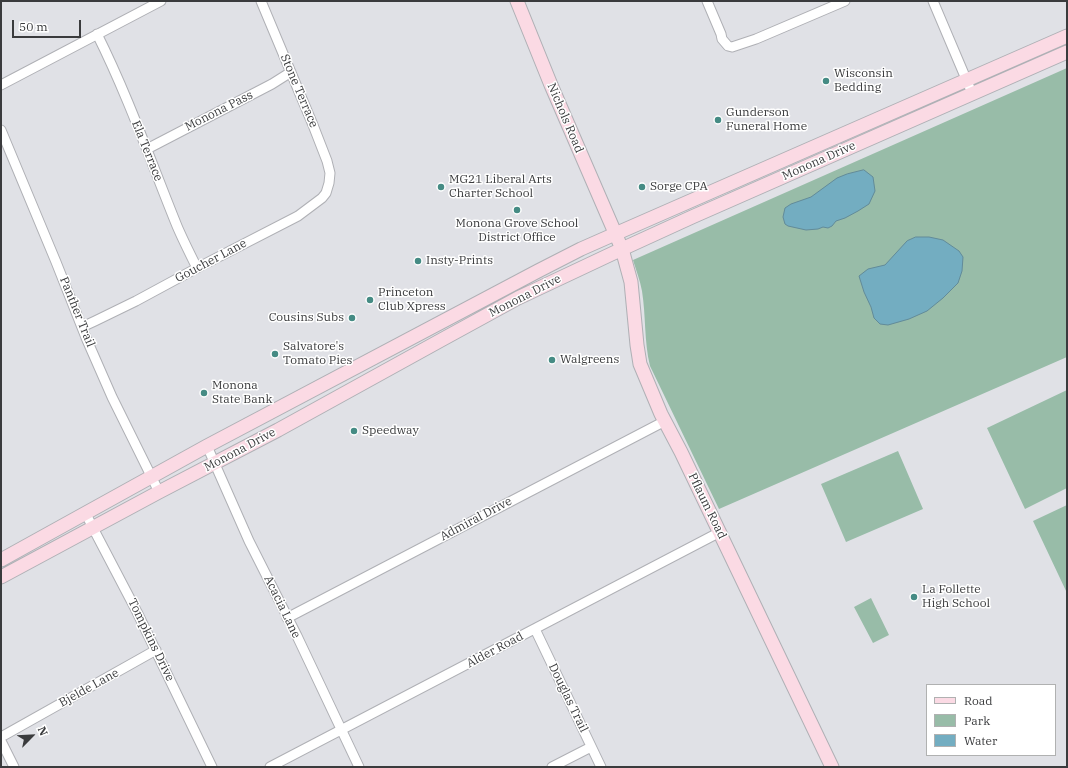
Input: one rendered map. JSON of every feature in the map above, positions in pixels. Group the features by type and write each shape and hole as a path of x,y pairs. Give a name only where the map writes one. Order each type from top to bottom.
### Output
{"street":[{"path":"1,85 161,1"},
{"name":"Stone Terrace","path":"261,1 327,161 330,173 329,183"},
{"name":"Nichols Road","path":"517,1 551,85 615,234"},
{"path":"707,1 722,38 728,46 732,47 756,39 845,1"},
{"path":"933,1 972,93"},
{"name":"Ela Terrace","path":"97,34 124,94 177,228 197,268"},
{"name":"Monona Drive","path":"1,560 207,446 581,249 1067,36"},
{"name":"Monona Drive","path":"1,577 278,430 501,307 622,249 1067,52"},
{"name":"Monona Pass","path":"147,150 272,84 291,72"},
{"name":"Panther Trail","path":"1,130 112,396 159,492"},
{"name":"Goucher Lane","path":"82,327 136,301 298,216 322,198 326,193 329,183"},
{"name":"Pflaum Road","path":"615,234 622,249 631,282 640,364 661,414 720,532 832,767"},
{"name":"Admiral Drive","path":"287,618 665,421"},
{"name":"Acacia Lane","path":"207,446 250,541 359,767"},
{"name":"Tompkins Drive","path":"86,514 156,650 212,767"},
{"name":"Alder Road","path":"270,767 720,532"},
{"name":"Douglas Trail","path":"534,629 601,767"},
{"name":"Bjelde Lane","path":"1,737 156,650"},
{"path":"1,741 14,767"},
{"path":"552,767 591,747"}],"green space":[{"path":"1067,68 1067,357 719,509 650,366 642,291 633,260"},
{"path":"1067,390 1067,488 1025,509 987,428"},
{"path":"898,451 923,509 846,542 821,484"},
{"path":"1067,505 1067,593 1033,521"},
{"path":"871,598 889,635 873,643 854,607"}],"water":[{"path":"864,170 873,177 875,191 869,204 845,218 836,221 828,228 823,227 806,230 785,224 783,217 785,208 791,204 811,197 837,178"},
{"path":"916,237 929,237 943,240 959,251 963,257 962,271 958,283 927,311 909,319 888,325 880,324 874,318 859,276 868,269 885,265 907,241"}],"place":[{"name":"Wisconsin Bedding","path":"826,81"},
{"name":"Gunderson Funeral Home","path":"718,120"},
{"name":"MG21 Liberal Arts Charter School","path":"441,187"},
{"name":"Sorge CPA","path":"642,187"},
{"name":"Monona Grove School District Office","path":"517,210"},
{"name":"Insty-Prints","path":"418,261"},
{"name":"Princeton Club Xpress","path":"370,300"},
{"name":"Cousins Subs","path":"352,318"},
{"name":"Salvatore's Tomato Pies","path":"275,354"},
{"name":"Walgreens","path":"552,360"},
{"name":"Monona State Bank","path":"204,393"},
{"name":"Speedway","path":"354,431"},
{"name":"La Follette High School","path":"914,597"}]}
